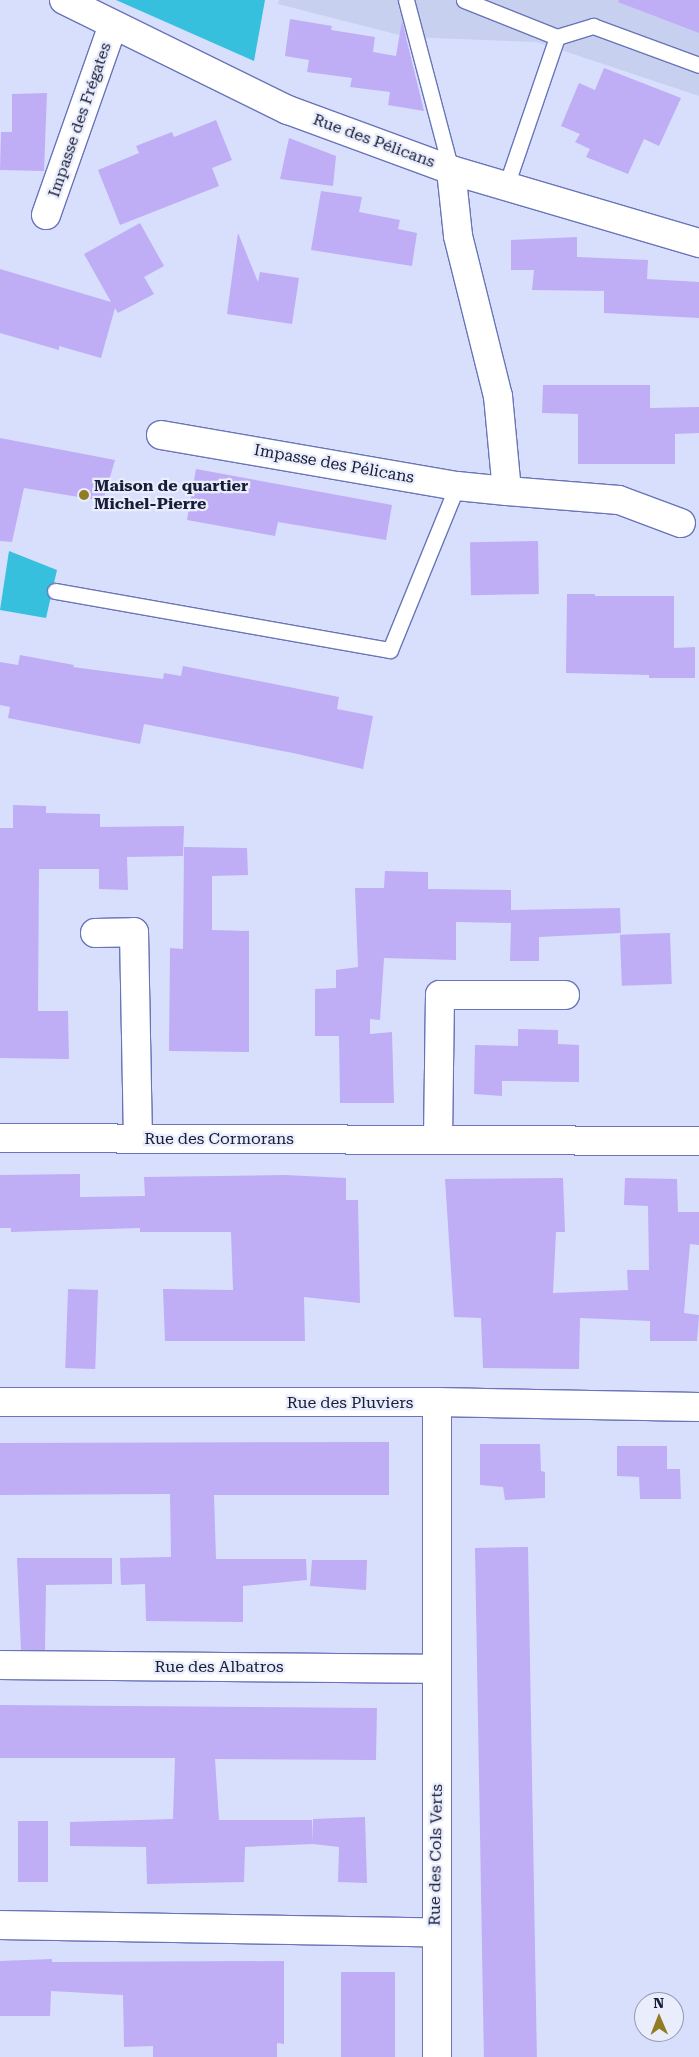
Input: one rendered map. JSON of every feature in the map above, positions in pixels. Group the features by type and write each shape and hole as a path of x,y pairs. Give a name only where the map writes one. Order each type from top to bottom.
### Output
{"street":[{"name":"Rue des Pélicans","path":"64,0 288,110 451,170 699,243"},
{"name":"Impasse des Frégates","path":"46,215 113,24"},
{"path":"451,170 458,236 498,396 507,491"},
{"name":"Impasse des Pélicans","path":"161,435 457,486 619,500 681,523"},
{"path":"95,933 134,932 138,1139"},
{"path":"438,1139 440,995 565,995"},
{"name":"Rue des Cormorans","path":"0,1138 699,1141"},
{"name":"Rue des Pluviers","path":"0,1402 438,1402 699,1407"},
{"name":"Rue des Cols Verts","path":"0,1925 437,1933 438,1402"},
{"name":"Rue des Albatros","path":"0,1665 437,1669"},
{"path":"437,1933 437,2057"}],"lane":[{"path":"406,0 451,170"},
{"path":"464,0 557,37 593,26 699,65"},
{"path":"506,186 557,37"},
{"path":"55,591 390,650 457,486"}],"shaded area":[{"path":"279,0 699,0 699,96 537,42 407,37 278,4"}],"water":[{"path":"116,0 265,0 254,61"},
{"path":"9,551 57,570 46,618 0,610"}],"building":[{"path":"619,0 699,0 699,33 618,2"},
{"path":"290,19 332,26 331,30 375,37 373,52 396,56 402,21 424,111 388,105 390,92 350,87 352,78 307,72 309,60 285,56"},
{"path":"604,68 681,98 659,146 644,139 628,174 586,157 590,149 575,142 580,134 561,126 579,83 595,90"},
{"path":"47,93 44,171 0,170 1,132 12,132 12,94"},
{"path":"216,120 232,160 212,168 219,186 120,225 98,170 139,153 136,146 172,132 174,137"},
{"path":"289,138 336,156 333,186 280,179"},
{"path":"321,191 362,197 359,212 400,220 398,229 417,233 412,266 311,250"},
{"path":"140,223 164,266 144,277 154,294 118,313 115,308 101,358 59,346 59,350 0,333 0,269 111,302 84,254"},
{"path":"238,233 258,282 260,272 299,278 292,324 227,314"},
{"path":"577,237 577,257 648,260 647,279 699,282 699,318 604,313 604,291 532,290 534,270 511,270 511,240"},
{"path":"543,385 650,385 650,408 699,407 699,433 675,434 675,464 578,464 578,414 542,413"},
{"name":"Maison de quartier Michel-Pierre","path":"0,438 115,460 103,501 24,488 12,542 0,541"},
{"path":"196,469 392,505 386,540 278,522 275,536 187,520"},
{"path":"538,541 539,594 471,595 470,542"},
{"path":"567,594 674,596 674,648 695,647 695,678 649,678 649,675 566,673"},
{"path":"20,655 74,665 73,667 163,679 164,673 181,676 183,666 339,697 337,709 373,716 363,769 293,753 144,724 140,744 8,718 10,707 0,705 0,662 18,665"},
{"path":"13,805 46,806 46,813 100,814 100,827 184,826 183,856 127,857 128,890 99,889 99,869 39,869 38,1011 68,1011 69,1059 0,1058 0,828 13,828"},
{"path":"184,847 247,848 248,875 212,876 212,930 249,931 249,1052 169,1051 170,948 183,949"},
{"path":"385,871 428,872 428,889 511,890 511,910 620,908 621,933 539,937 539,961 510,961 511,923 456,922 456,960 384,958 380,1020 370,1019 370,1034 392,1032 394,1103 340,1103 339,1036 315,1036 315,989 336,988 336,970 358,967 355,888 384,888"},
{"path":"670,933 672,984 622,986 620,935"},
{"path":"518,1029 558,1030 558,1044 579,1045 579,1082 502,1081 502,1096 474,1094 475,1045 518,1046"},
{"path":"80,1174 80,1197 145,1196 144,1177 285,1175 346,1178 346,1200 358,1200 360,1303 304,1297 305,1341 165,1341 163,1289 233,1290 231,1232 140,1232 140,1228 11,1232 11,1228 0,1228 0,1175"},
{"path":"563,1178 565,1232 556,1232 553,1293 628,1290 627,1270 649,1270 648,1206 624,1205 625,1178 677,1179 678,1212 699,1212 699,1245 690,1244 684,1313 699,1315 697,1341 650,1341 650,1321 580,1318 579,1369 483,1368 481,1318 454,1317 445,1179"},
{"path":"68,1289 98,1290 95,1369 65,1368"},
{"path":"389,1442 389,1495 214,1495 216,1559 306,1559 307,1580 243,1586 243,1622 146,1621 145,1584 121,1585 120,1558 171,1557 170,1494 0,1495 0,1443"},
{"path":"480,1444 540,1444 541,1471 545,1472 545,1498 505,1500 503,1487 480,1485"},
{"path":"617,1446 667,1446 667,1469 680,1469 681,1499 640,1499 639,1477 617,1476"},
{"path":"528,1547 537,2057 484,2057 475,1548"},
{"path":"17,1558 112,1558 112,1584 46,1585 45,1650 21,1650"},
{"path":"312,1560 367,1560 366,1590 310,1586"},
{"path":"0,1705 377,1708 376,1760 215,1759 219,1820 312,1820 313,1844 245,1847 244,1882 147,1884 146,1847 70,1846 70,1822 173,1819 175,1758 0,1758"},
{"path":"365,1817 367,1883 338,1882 339,1847 313,1844 313,1819"},
{"path":"18,1821 48,1821 48,1882 18,1882"},
{"path":"52,1959 52,1962 284,1961 284,2044 277,2043 277,2057 153,2057 153,2046 124,2047 123,1995 51,1991 50,2016 0,2016 0,1961"},
{"path":"341,1972 395,1972 395,2057 341,2057"}],"place":[{"name":"Maison de quartier Michel-Pierre","path":"84,495"}]}
